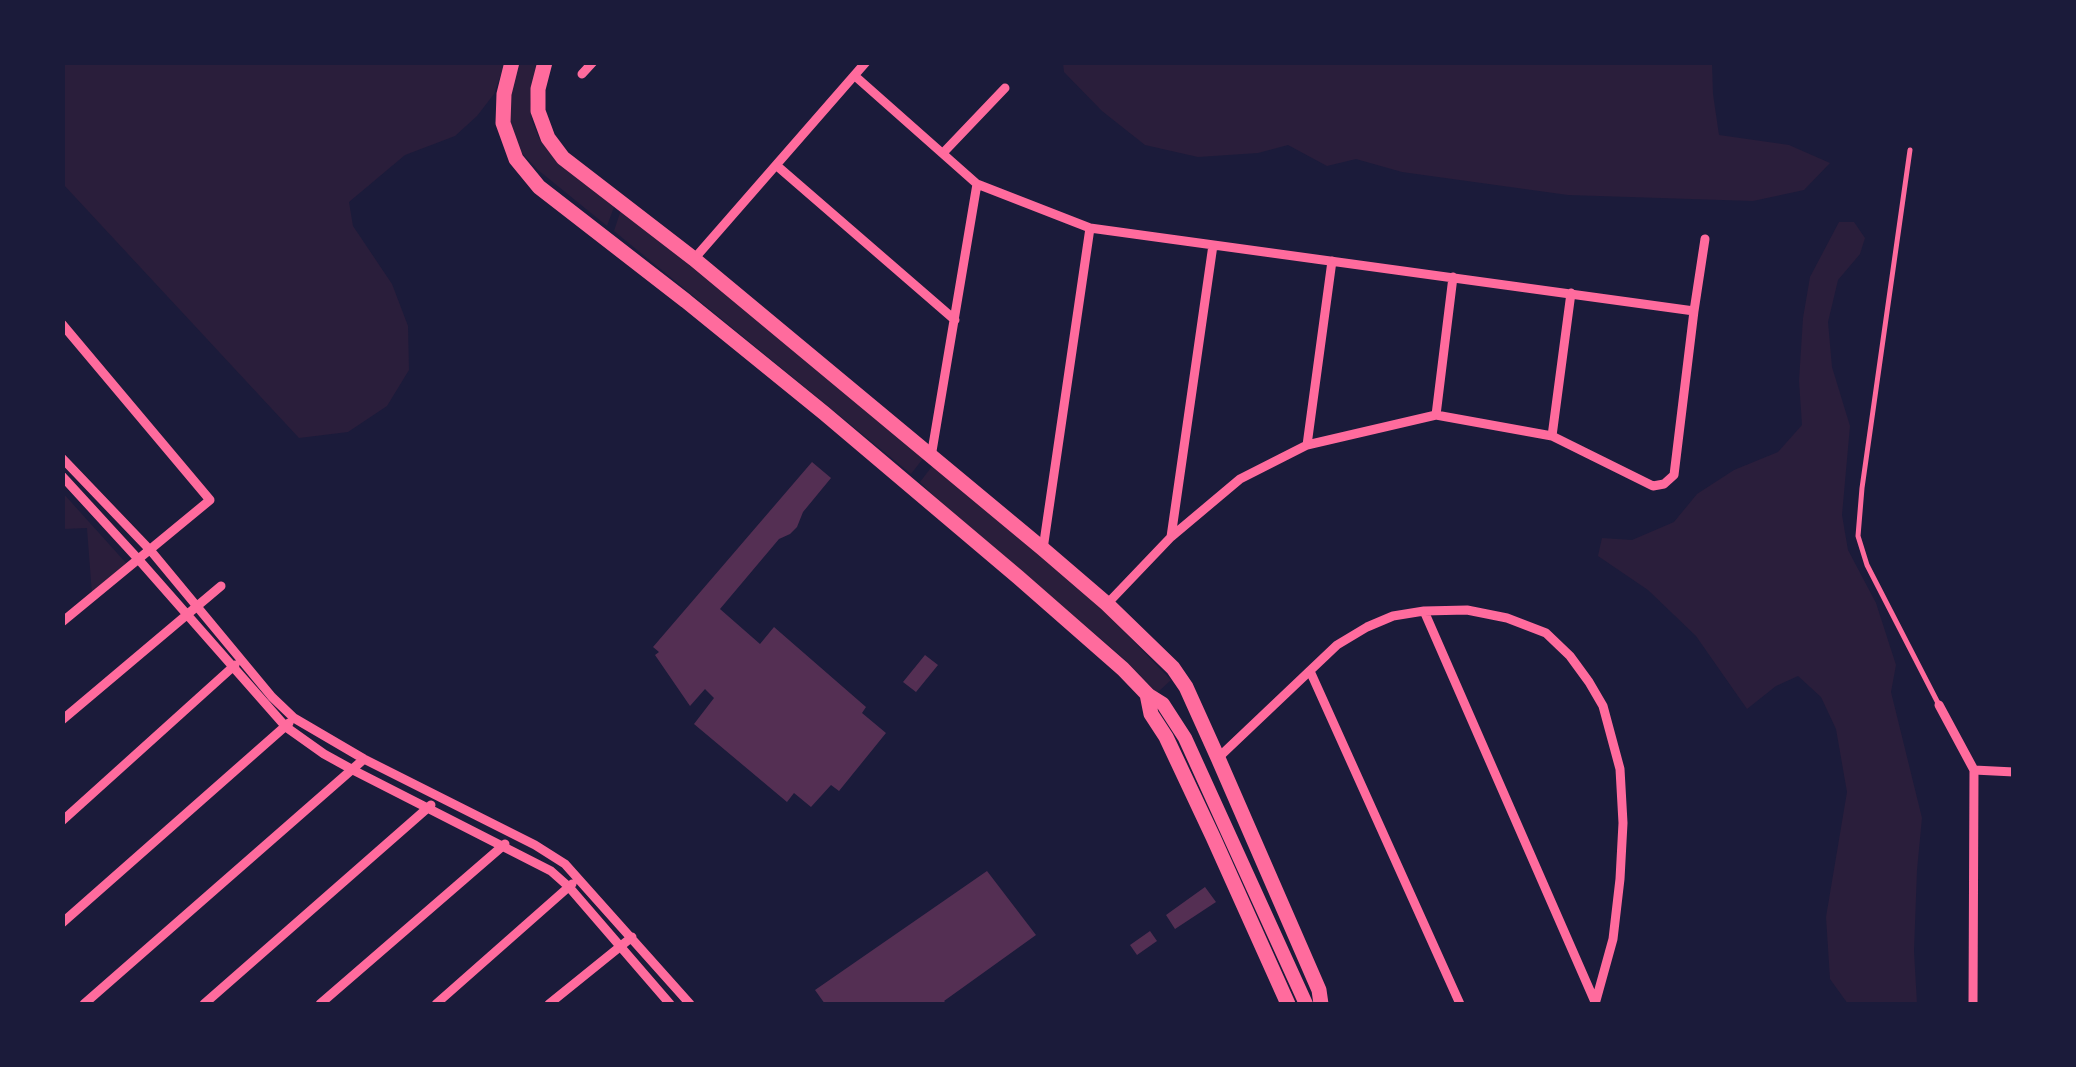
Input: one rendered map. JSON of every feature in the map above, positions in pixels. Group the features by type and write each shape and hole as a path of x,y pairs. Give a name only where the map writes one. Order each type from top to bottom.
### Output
{"main road":[{"path":"512,62 504,94 504,124 513,154 531,179 909,485 1163,704 1185,738 1306,1004"},
{"path":"545,62 538,89 538,111 555,148 1043,549 1173,668 1186,687 1218,758 1322,1000"},
{"path":"909,485 930,457"},
{"path":"1147,694 1151,714 1214,836 1288,1004"}],"street":[{"path":"582,74 593,62"},
{"path":"694,259 866,62"},
{"path":"854,76 976,184 1090,228 1694,311"},
{"path":"943,154 1005,88"},
{"path":"776,165 955,320"},
{"path":"930,457 976,184"},
{"path":"1043,549 1090,228"},
{"path":"1107,604 1171,537 1240,479 1307,445 1436,416 1552,436 1653,486 1664,484 1674,475 1705,239"},
{"path":"1171,537 1213,244"},
{"path":"1307,445 1332,261"},
{"path":"1436,416 1454,276"},
{"path":"1552,436 1571,293"},
{"path":"62,324 210,500 62,622"},
{"path":"62,458 151,551 197,606 286,727 324,754 551,871 620,948 680,1003"},
{"path":"62,476 187,614 294,718 364,759 552,854 632,937 680,1003"},
{"path":"62,720 222,586"},
{"path":"1218,758 1337,645 1393,616 1468,610 1507,618 1546,634 1590,682 1603,706 1620,770 1624,823 1613,938 1596,1004"},
{"path":"1424,611 1596,1004"},
{"path":"62,820 236,663"},
{"path":"1310,670 1460,1004"},
{"path":"1939,705 1974,770 1973,1004"},
{"path":"62,923 294,718"},
{"path":"84,1004 364,759"},
{"path":"1974,770 2014,772"},
{"path":"204,1004 439,798"},
{"path":"320,1004 515,836"},
{"path":"436,1004 579,878"},
{"path":"549,1004 632,937"}],"lane":[{"path":"1910,150 1858,536 1867,565 1939,705"}],"shaded area":[{"path":"63,63 505,63 494,94 455,136 405,155 349,202 353,226 392,284 408,326 409,370 387,406 348,432 299,438 63,184"},
{"path":"518,63 538,63 530,104 539,138 549,152 614,207 607,226 538,170 515,146 509,129 511,87"},
{"path":"1063,63 1712,63 1719,135 1789,145 1830,163 1804,190 1753,201 1568,195 1402,172 1356,159 1327,166 1288,145 1258,153 1198,157 1145,145 1102,111 1064,72"},
{"path":"621,210 925,456 911,474 614,231"},
{"path":"1839,222 1854,222 1865,238 1860,254 1838,280 1828,322 1832,367 1850,426 1842,515 1848,550 1876,603 1896,665 1891,692 1922,818 1914,951 1917,1004 1848,1004 1830,979 1826,917 1847,792 1836,729 1821,697 1798,676 1776,686 1747,709 1696,636 1648,590 1598,556 1602,538 1632,540 1674,522 1697,494 1734,470 1778,452 1802,425 1799,381 1810,277"},
{"path":"933,465 1104,611 1171,680 1157,693 1123,658 934,496 920,482"},
{"path":"62,492 127,564 92,595 87,528 63,529"}],"building":[{"path":"812,462 831,478 803,512 797,527 779,539 720,609 760,644 774,627 866,707 862,713 886,733 839,791 831,785 811,807 794,793 787,802 694,724 714,698 705,689 690,706 653,647"},
{"path":"925,655 938,665 916,692 903,682"},
{"path":"987,871 1036,935 944,1001 947,1004 825,1004 815,990"},
{"path":"1205,887 1216,902 1175,929 1166,915"},
{"path":"1150,931 1157,941 1137,955 1130,945"}]}
